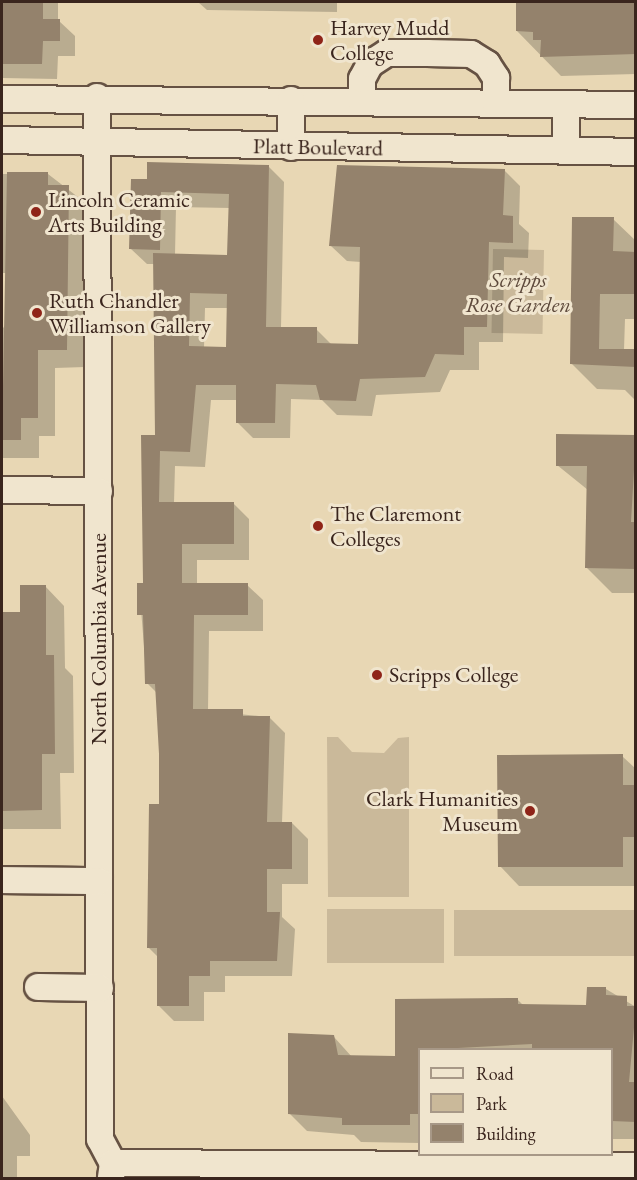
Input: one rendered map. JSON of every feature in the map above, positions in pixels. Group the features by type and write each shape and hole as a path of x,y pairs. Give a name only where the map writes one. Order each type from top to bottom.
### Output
{"street":[{"path":"362,102 362,79 370,64 387,53 427,53 471,54 487,64 496,78 496,103"},
{"name":"Platt Boulevard","path":"2,99 97,97 636,105"},
{"name":"North Columbia Avenue","path":"97,97 100,1138 112,1171"},
{"path":"291,100 291,147"},
{"path":"566,104 566,151"},
{"name":"Platt Boulevard","path":"2,140 98,144 636,152"},
{"path":"2,490 99,491"},
{"path":"2,880 99,881"},
{"path":"39,987 100,988"},
{"path":"112,1171 636,1166"}],"green space":[{"name":"Scripps Rose Garden","path":"493,249 544,250 543,334 492,333"},
{"path":"327,737 338,737 352,752 384,753 398,738 409,737 409,897 328,897"},
{"path":"327,909 444,909 444,963 327,963"},
{"path":"454,910 635,910 635,956 454,956"}],"building":[{"path":"2,2 43,2 43,19 60,19 60,41 43,41 42,64 2,64"},
{"path":"516,2 636,2 636,54 540,57 541,40 533,40 533,32 516,31"},
{"path":"147,162 269,165 266,327 317,327 317,343 358,344 360,247 329,246 337,165 505,169 503,215 513,216 513,243 489,242 487,327 464,327 464,355 435,354 425,377 360,379 356,401 320,400 316,385 276,384 275,423 236,423 236,385 196,385 190,452 160,451 159,502 234,502 234,544 182,544 182,583 248,583 248,615 194,615 193,709 243,709 243,716 270,716 267,822 292,822 292,869 267,869 267,912 280,912 277,961 210,961 210,976 189,976 189,1006 157,1006 157,948 147,948 149,804 159,804 159,754 155,684 145,684 143,615 137,615 137,583 143,583 141,435 155,435 153,253 227,255 229,194 161,192 160,250 129,249 131,179 147,179","holes":["190,293 227,294 226,347 189,346"]},
{"path":"7,172 48,172 48,185 69,185 67,350 38,350 38,418 21,418 21,440 2,440"},
{"path":"572,217 614,217 613,251 636,252 636,294 600,294 599,349 636,349 636,367 570,364"},
{"path":"556,434 636,435 631,522 636,522 636,569 585,568 587,466 556,466"},
{"path":"20,585 46,585 46,655 54,655 55,754 42,754 42,810 2,811 2,612 20,612"},
{"name":"Clark Humanities Museum","path":"623,754 623,785 636,785 636,837 623,837 623,867 498,867 497,755"},
{"path":"587,987 606,987 606,995 627,996 627,1006 636,1006 629,1082 636,1082 636,1122 613,1121 613,1048 532,1048 532,1044 418,1048 418,1114 410,1114 410,1125 342,1125 342,1118 288,1114 288,1033 334,1035 338,1055 395,1056 395,999 518,998 518,1004 586,1005"}],"place":[{"name":"Harvey Mudd College","path":"318,40"},
{"name":"Lincoln Ceramic Arts Building","path":"36,212"},
{"name":"Ruth Chandler Williamson Gallery","path":"37,313"},
{"name":"The Claremont Colleges","path":"318,526"},
{"name":"Scripps College","path":"377,675"},
{"name":"Clark Humanities Museum","path":"530,811"}]}
